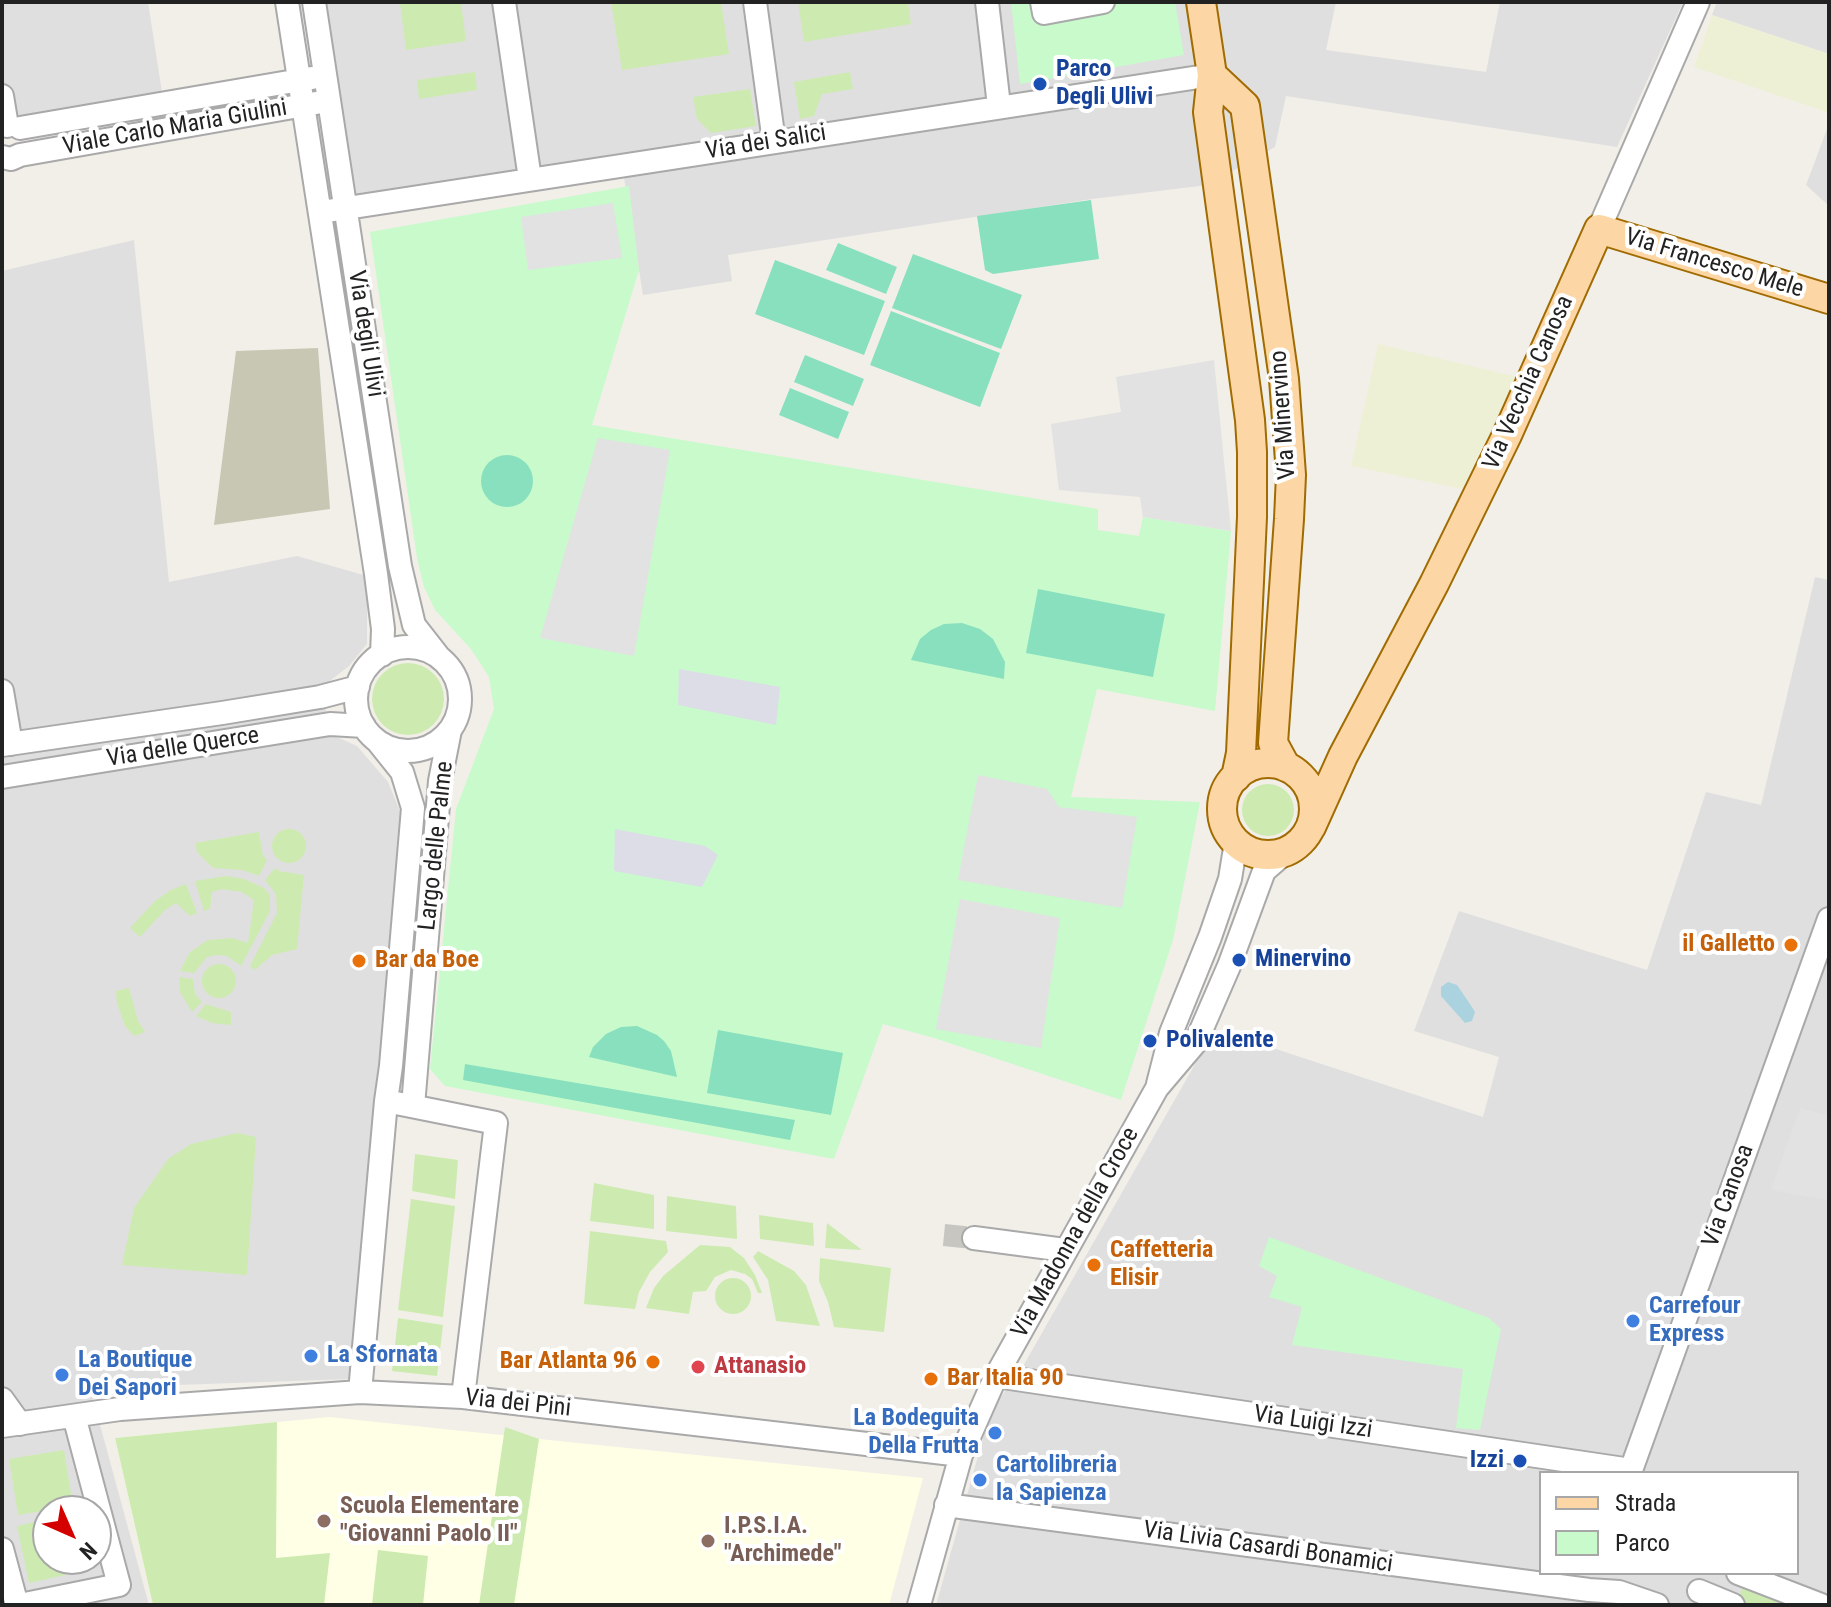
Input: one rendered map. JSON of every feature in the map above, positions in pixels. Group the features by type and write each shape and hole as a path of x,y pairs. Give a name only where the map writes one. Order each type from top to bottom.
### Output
{"main road":[{"name":"Via Minervino","path":"1201,2 1212,75 1208,112 1250,420 1253,475 1241,753 1236,777"},
{"name":"Via Minervino","path":"1212,75 1245,106 1284,379 1290,489 1273,743 1293,772"},
{"name":"Via Francesco Mele","path":"1599,229 1829,299"},
{"name":"Via Vecchia Canosa","path":"1311,827 1343,756 1501,449 1599,229"},
{"path":"1293,772 1309,788 1313,800 1311,827 1296,846 1286,852 1259,855 1236,842 1224,822 1222,810 1228,787 1236,777 1258,765 1293,772 1325,772 1343,756"}],"street":[{"name":"Via degli Ulivi","path":"287,2 376,574 383,629 382,655"},
{"name":"Via degli Ulivi","path":"314,2 400,566 414,625 439,657"},
{"path":"504,2 530,179"},
{"path":"755,2 774,142"},
{"path":"987,2 999,106"},
{"path":"1042,2 1044,13 1103,2"},
{"name":"Via Vecchia Canosa","path":"1599,229 1698,2"},
{"name":"Via dei Salici","path":"321,212 1212,75"},
{"name":"Viale Carlo Maria Giulini","path":"9,127 325,76"},
{"path":"2,96 9,127 27,141 7,157"},
{"name":"Viale Carlo Maria Giulini","path":"7,157 329,101"},
{"path":"411,647 439,657 451,669 458,684 461,700 458,716 439,742 424,749 392,749 371,734 358,714 358,687 371,663 396,649 411,647"},
{"name":"Via delle Querce","path":"7,744 236,711 320,697 358,687"},
{"path":"2,691 7,744"},
{"name":"Via delle Querce","path":"2,777 330,724 371,734"},
{"name":"Largo delle Palme","path":"413,1106 440,781 450,730"},
{"name":"Largo delle Palme","path":"360,1392 413,808 402,772 371,734"},
{"name":"Via Madonna della Croce","path":"1157,1088 1171,1033 1230,879 1236,842"},
{"name":"Via Madonna della Croce","path":"925,1604 946,1505 961,1455 996,1376 1157,1088 1196,1042 1229,966 1264,871 1286,852"},
{"name":"Via Canosa","path":"1630,1471 1829,919"},
{"path":"386,1101 496,1123 463,1397"},
{"path":"974,1238 1065,1250"},
{"name":"Via Luigi Izzi","path":"996,1376 1630,1471"},
{"name":"Via dei Pini","path":"2,1399 11,1425 120,1409 360,1392 463,1397 961,1455"},
{"path":"2,1549 19,1605 119,1585 74,1416"},
{"name":"Via Livia Casardi Bonamici","path":"946,1505 1619,1592 1657,1605"},
{"path":"1743,1575 1821,1605"},
{"path":"1589,1589 1609,1605"},
{"path":"1699,1590 1733,1605"}],"shaded area":[{"path":"2,2 148,2 163,99 2,123"},
{"path":"317,2 1336,2 1326,50 1486,72 1500,2 1683,2 1617,147 1286,96 1275,147 1208,185 1092,199 728,255 732,281 643,295 620,153 355,201"},
{"path":"1717,2 1829,2 1829,54 1712,15"},
{"path":"1712,15 1829,54 1829,113 1694,67"},
{"path":"1829,130 1829,206 1806,185"},
{"path":"613,203 622,258 528,270 521,217"},
{"path":"134,240 169,582 297,556 367,576 367,644 349,666 322,687 330,734 357,746 388,782 402,816 398,919 351,1379 90,1388 149,1605 2,1605 2,271"},
{"path":"1378,344 1518,377 1462,489 1351,466"},
{"path":"318,348 330,509 214,525 236,351"},
{"path":"1214,360 1231,531 1143,517 1140,497 1059,490 1051,424 1121,412 1116,377"},
{"path":"598,438 670,450 634,656 540,638"},
{"path":"1815,577 1829,580 1829,1605 936,1605 991,1410 1022,1368 1215,1029 1483,1117 1499,1057 1414,1031 1459,911 1647,970 1706,792 1761,805"},
{"path":"679,669 780,687 776,725 678,705"},
{"path":"978,775 1047,789 1059,807 1137,817 1122,908 958,880"},
{"path":"615,829 705,846 718,855 702,887 614,871"},
{"path":"960,899 1060,918 1041,1048 936,1029"},
{"path":"1800,1108 1829,1116 1829,1200 1771,1190"},
{"path":"329,1417 923,1478 889,1605 153,1605 115,1438"}],"green space":[{"path":"461,2 466,41 406,50 400,3"},
{"path":"611,2 721,2 729,54 622,70"},
{"path":"798,2 908,2 911,24 804,42"},
{"path":"1011,2 1175,2 1184,55 1020,84"},
{"path":"475,72 477,90 419,99 417,80"},
{"path":"850,72 853,89 822,94 814,116 800,119 794,82"},
{"path":"750,89 756,126 711,133 697,119 693,97"},
{"path":"629,186 639,270 592,425 1098,509 1098,530 1139,536 1143,517 1231,531 1215,711 1097,689 1071,797 1200,802 1173,940 1121,1100 883,1024 834,1159 445,1086 430,1069 456,809 494,709 489,677 471,649 435,610 424,587 417,558 370,232"},
{"path":"1091,200 1099,259 993,274 985,270 977,216"},
{"path":"838,243 897,267 886,294 826,270"},
{"path":"913,254 1022,295 1001,349 892,308"},
{"path":"775,260 885,301 864,355 755,314"},
{"path":"891,311 1000,353 980,407 870,365"},
{"path":"805,355 864,379 853,406 794,382"},
{"path":"790,388 849,412 838,439 779,415"},
{"path":"507,455 526,462 533,481 526,500 507,507 488,500 481,481 488,462"},
{"path":"1038,589 1165,614 1153,677 1026,653"},
{"path":"962,623 980,629 993,639 1005,662 1004,679 911,660 920,639 931,630 944,624"},
{"path":"408,663 428,669 438,679 444,699 438,719 428,729 408,735 388,729 378,719 372,699 378,679 388,669"},
{"path":"1268,784 1287,791 1294,810 1287,829 1268,836 1249,829 1242,810 1249,791"},
{"path":"289,829 301,834 306,846 301,858 289,863 277,858 272,846 277,834"},
{"path":"259,832 263,856 267,860 259,876 242,870 213,868 197,852 195,843"},
{"path":"275,868 304,875 297,949 272,955 255,970 250,966 277,913 276,894 265,880"},
{"path":"226,876 244,879 264,888 270,895 270,911 241,966 227,956 217,955 207,957 194,973 180,971 190,952 208,940 232,938 248,943 254,900 242,892 222,889 212,892 210,909 204,911 195,881"},
{"path":"186,884 197,913 190,916 176,903 165,910 140,937 130,928 155,901"},
{"path":"219,964 231,969 236,981 231,993 219,998 207,993 202,981 207,969"},
{"path":"179,977 193,979 195,994 202,1002 192,1012 180,992"},
{"path":"129,988 138,1021 145,1032 134,1036 125,1026 117,1003 116,991"},
{"path":"206,1004 231,1012 231,1025 212,1023 196,1016"},
{"path":"637,1026 664,1041 671,1051 677,1077 589,1057 593,1047 606,1034 621,1027"},
{"path":"718,1030 843,1053 831,1115 707,1093"},
{"path":"465,1064 795,1120 790,1140 463,1080"},
{"path":"237,1133 256,1137 247,1275 122,1265 134,1208 168,1159 191,1144"},
{"path":"415,1154 458,1160 455,1199 412,1191"},
{"path":"594,1183 654,1195 654,1229 590,1221"},
{"path":"667,1196 736,1206 737,1239 666,1231"},
{"path":"411,1199 455,1206 443,1317 398,1310"},
{"path":"759,1215 813,1223 814,1246 760,1239"},
{"path":"827,1223 862,1250 825,1248"},
{"path":"590,1231 666,1241 668,1252 650,1272 639,1292 635,1309 584,1304"},
{"path":"1269,1237 1489,1318 1501,1329 1480,1430 1456,1428 1463,1369 1292,1345 1302,1307 1269,1297 1277,1276 1259,1266"},
{"path":"700,1245 730,1247 744,1258 762,1293 758,1293 752,1279 731,1270 715,1277 706,1291 693,1292 689,1314 646,1308 663,1276"},
{"path":"758,1251 794,1271 806,1285 820,1326 776,1321 768,1280 753,1257"},
{"path":"820,1258 891,1268 884,1332 834,1327 819,1281"},
{"path":"733,1278 746,1283 751,1296 746,1309 733,1314 720,1309 715,1296 720,1283"},
{"path":"398,1318 443,1325 437,1376 392,1371"},
{"path":"277,1422 276,1558 330,1553 324,1605 153,1605 115,1438"},
{"path":"505,1427 539,1439 514,1605 479,1605"},
{"path":"64,1450 71,1495 32,1495 32,1513 18,1515 9,1459"},
{"path":"32,1523 32,1575 65,1575 29,1583 17,1526"},
{"path":"378,1550 428,1556 423,1605 372,1605"},
{"path":"1743,1586 1791,1605 1751,1605 1738,1600"}],"water":[{"path":"1448,982 1457,985 1475,1012 1472,1021 1465,1023 1441,996 1441,987"}],"tunnel":[{"path":"944,1235 974,1238"}],"place":[{"name":"Parco Degli Ulivi","path":"1040,84"},
{"name":"il Galletto","path":"1791,945"},
{"name":"Minervino","path":"1239,960"},
{"name":"Bar da Boe","path":"359,961"},
{"name":"Polivalente","path":"1150,1041"},
{"name":"Caffetteria Elisir","path":"1094,1265"},
{"name":"Carrefour Express","path":"1633,1321"},
{"name":"La Sfornata","path":"311,1356"},
{"name":"Bar Atlanta 96","path":"653,1362"},
{"name":"Attanasio","path":"698,1367"},
{"name":"La Boutique Dei Sapori","path":"62,1375"},
{"name":"Bar Italia 90","path":"931,1379"},
{"name":"La Bodeguita Della Frutta","path":"995,1433"},
{"name":"Izzi","path":"1520,1461"},
{"name":"Cartolibreria la Sapienza","path":"980,1480"},
{"name":"Scuola Elementare \"Giovanni Paolo II\"","path":"324,1521"},
{"name":"I.P.S.I.A. \"Archimede\"","path":"708,1541"}]}
